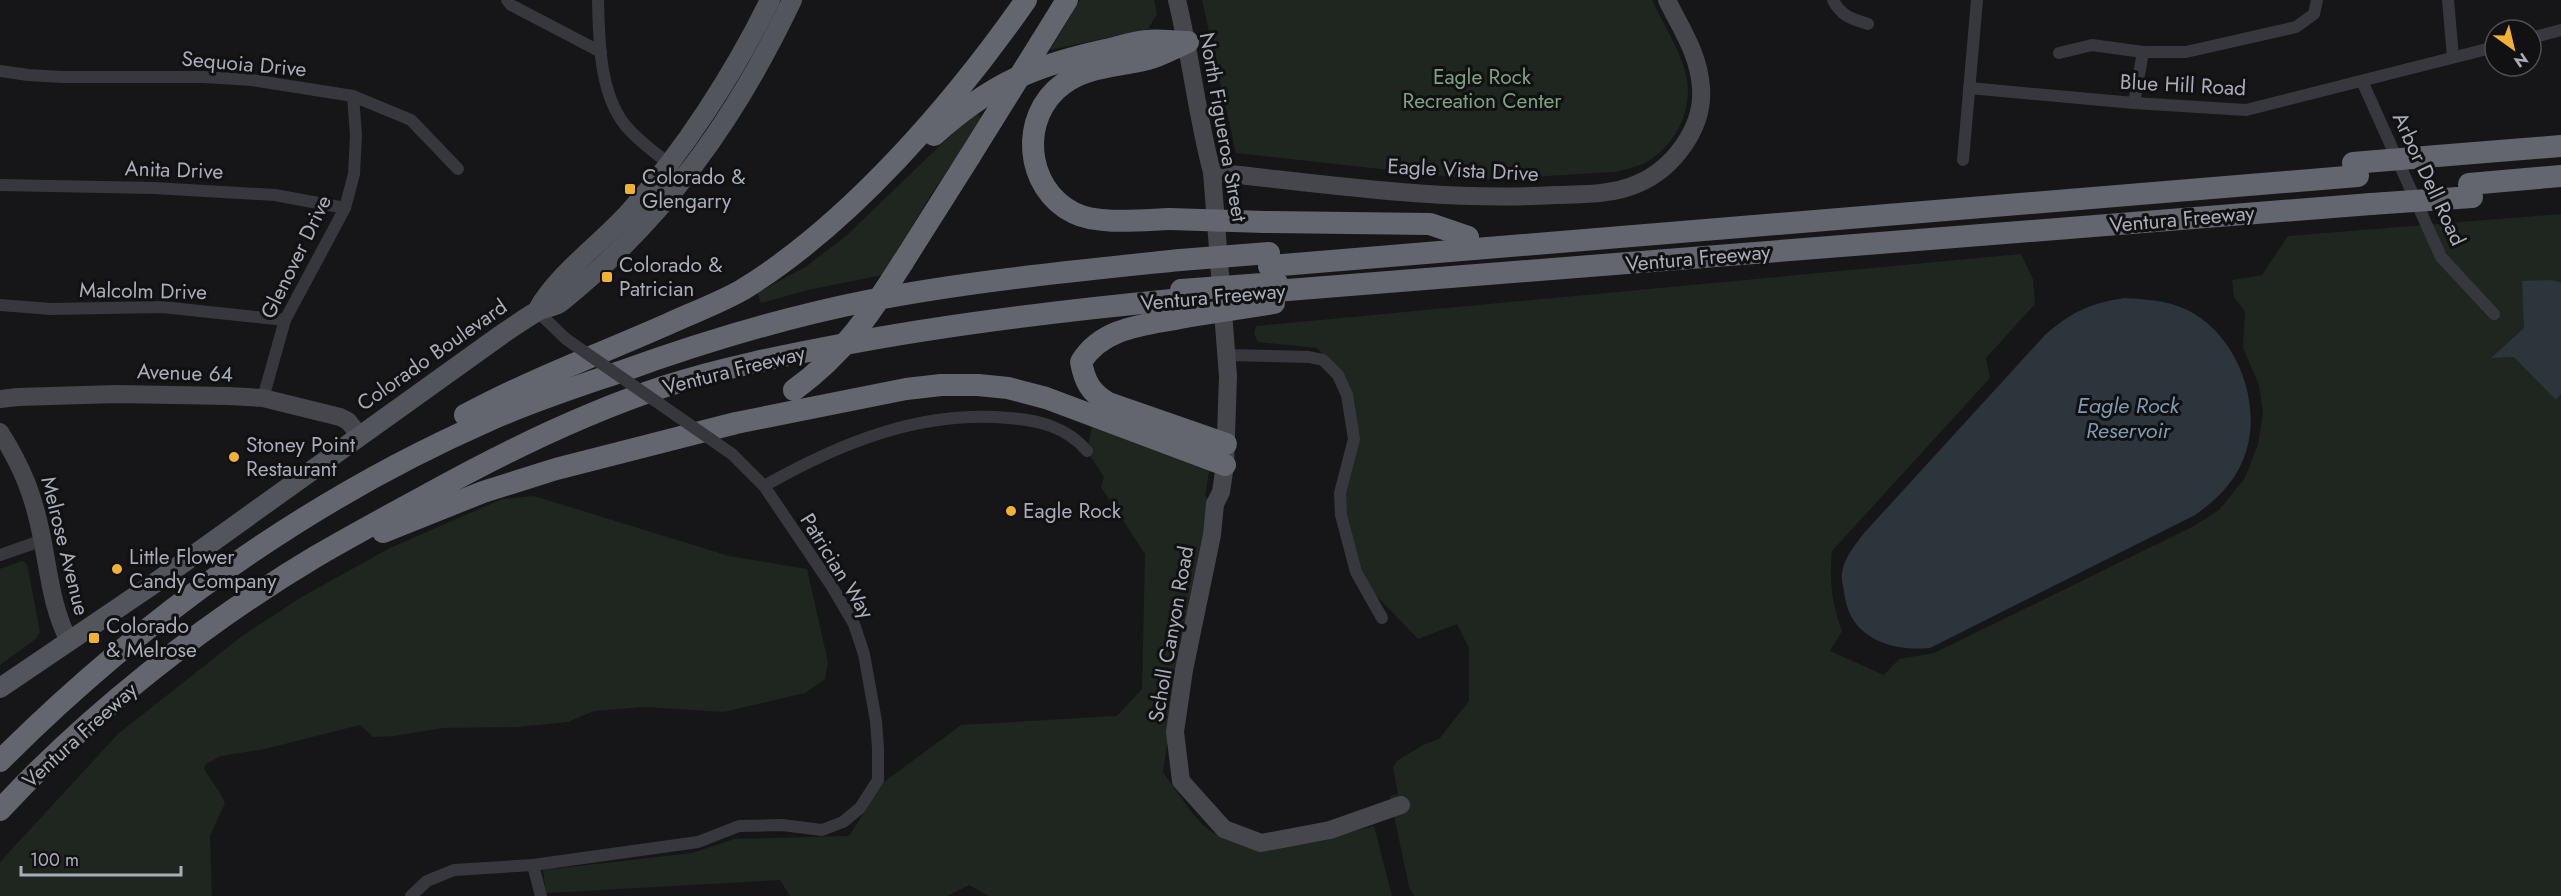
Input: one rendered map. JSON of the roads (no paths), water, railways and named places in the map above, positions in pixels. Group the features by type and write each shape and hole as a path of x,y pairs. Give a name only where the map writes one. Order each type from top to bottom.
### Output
{"highway":[{"path":"789,258 862,193 919,134 977,67 1026,0"},
{"path":"736,423 794,390 817,373 841,351 870,315 1067,0"},
{"path":"262,545 297,512 387,457 472,411 740,291 844,218 965,108 999,86 1042,66 1075,56 1146,40 1188,42"},
{"path":"1188,42 1154,57 1082,73 1072,78 1047,100 1038,116 1032,137 1032,155 1038,173 1048,190 1061,205 1075,214 1098,219 1430,224 1468,237"},
{"name":"Ventura Freeway","path":"0,810 38,768 121,696 232,610 314,558 482,464 549,432 667,386 807,351 922,329 1025,315 1182,288 1273,279 1418,280 2181,214 2264,192 2362,183 2439,163 2561,146"},
{"path":"2439,163 2561,159"},
{"path":"2471,190 2561,176"},
{"name":"Ventura Freeway","path":"1273,279 1468,237 2149,186 2264,192 2362,183 2471,190 2561,189"},
{"path":"1226,455 1096,396 1083,376 1081,362 1089,349 1101,339 1122,330 1182,288 2149,186"},
{"path":"1273,279 2181,214"},
{"name":"Ventura Freeway","path":"0,760 83,681 180,602 262,545 395,467 490,420 687,348 786,320 947,286 1182,288"},
{"path":"314,558 493,489 556,470 736,423 906,389 941,385 978,384 1046,398 1226,455"},
{"path":"0,776 46,731 131,656 262,559 374,491 395,467"},
{"path":"0,792 80,715 211,611 302,550 385,502 406,506"}],"main road":[{"name":"Colorado Boulevard","path":"537,311 548,291 612,231 686,142 762,18 770,0"},
{"name":"Colorado Boulevard","path":"0,688 155,583 359,435 537,311 558,305 622,249 686,177 710,146 747,89 792,0"},
{"path":"762,18 778,29"}],"street":[{"path":"507,0 601,52"},
{"path":"598,0 601,52 606,85 624,124 686,177"},
{"name":"North Figueroa Street","path":"1177,0 1188,42 1205,145 1212,172 1226,355"},
{"name":"Eagle Vista Drive","path":"1212,172 1444,195 1504,198 1607,193 1637,185 1658,172 1675,156 1691,134 1699,112 1701,88 1694,49 1667,0"},
{"path":"1833,0 1837,9 1846,17 1869,24"},
{"path":"1963,160 1977,0"},
{"path":"2059,53 2092,45 2143,52 2186,52 2296,27 2314,14 2317,0"},
{"path":"2448,0 2453,57"},
{"path":"2543,35 2561,30"},
{"name":"Blue Hill Road","path":"1969,88 2134,103 2246,110 2483,50"},
{"path":"2134,103 2143,52"},
{"name":"Sequoia Drive","path":"0,71 51,76 203,77 252,80 353,96 411,120 458,169"},
{"name":"Arbor Dell Road","path":"2362,81 2441,256 2494,314"},
{"name":"Glenover Drive","path":"263,398 285,320 345,208 354,174 356,135 353,96"},
{"name":"Anita Drive","path":"0,185 154,188 264,194 345,208"},
{"name":"Malcolm Drive","path":"0,305 51,309 162,307 285,320"},
{"name":"Patrician Way","path":"411,896 427,881 454,870 532,865 698,842 739,826 782,825 822,830 843,822 860,808 878,780 876,721 864,654 854,624 831,585 764,486 732,454 566,339 537,311"},
{"path":"1226,355 1309,357 1323,360 1338,375 1347,394 1354,439 1341,493 1341,515 1356,572 1382,618"},
{"name":"Scholl Canyon Road","path":"1226,355 1228,376 1226,455 1221,492 1215,504 1212,535 1184,669 1175,732 1181,781 1224,829 1261,843 1330,830 1401,805"},
{"name":"Avenue 64","path":"0,399 138,394 263,398 340,417 352,425 359,435"},
{"path":"764,486 830,453 878,434 911,423 948,417 992,416 1024,419 1049,425 1066,432 1087,451"},
{"name":"Melrose Avenue","path":"0,432 27,478 43,540 58,618 69,641"},
{"path":"0,555 43,540"},
{"path":"532,865 541,896"}],"water":[{"path":"2552,280 2561,283 2561,394 2556,400 2514,357 2491,358 2524,328 2522,281"},
{"name":"Eagle Rock Reservoir","path":"2124,298 2171,304 2197,316 2214,330 2228,347 2239,366 2250,409 2250,431 2242,462 2226,488 2195,515 1930,648 1915,649 1886,644 1862,630 1853,620 1847,607 1842,575 1848,556 1865,532 2045,335 2081,310"}],"place":[{"name":"Colorado & Glengarry","path":"630,189"},
{"name":"Colorado & Patrician","path":"607,277"},
{"name":"Stoney Point Restaurant","path":"234,457"},
{"name":"Eagle Rock","path":"1011,511"},
{"name":"Little Flower Candy Company","path":"117,569"},
{"name":"Colorado & Melrose","path":"94,638"}],"park label":[{"name":"Eagle Rock Recreation Center","path":"1482,89"}]}
